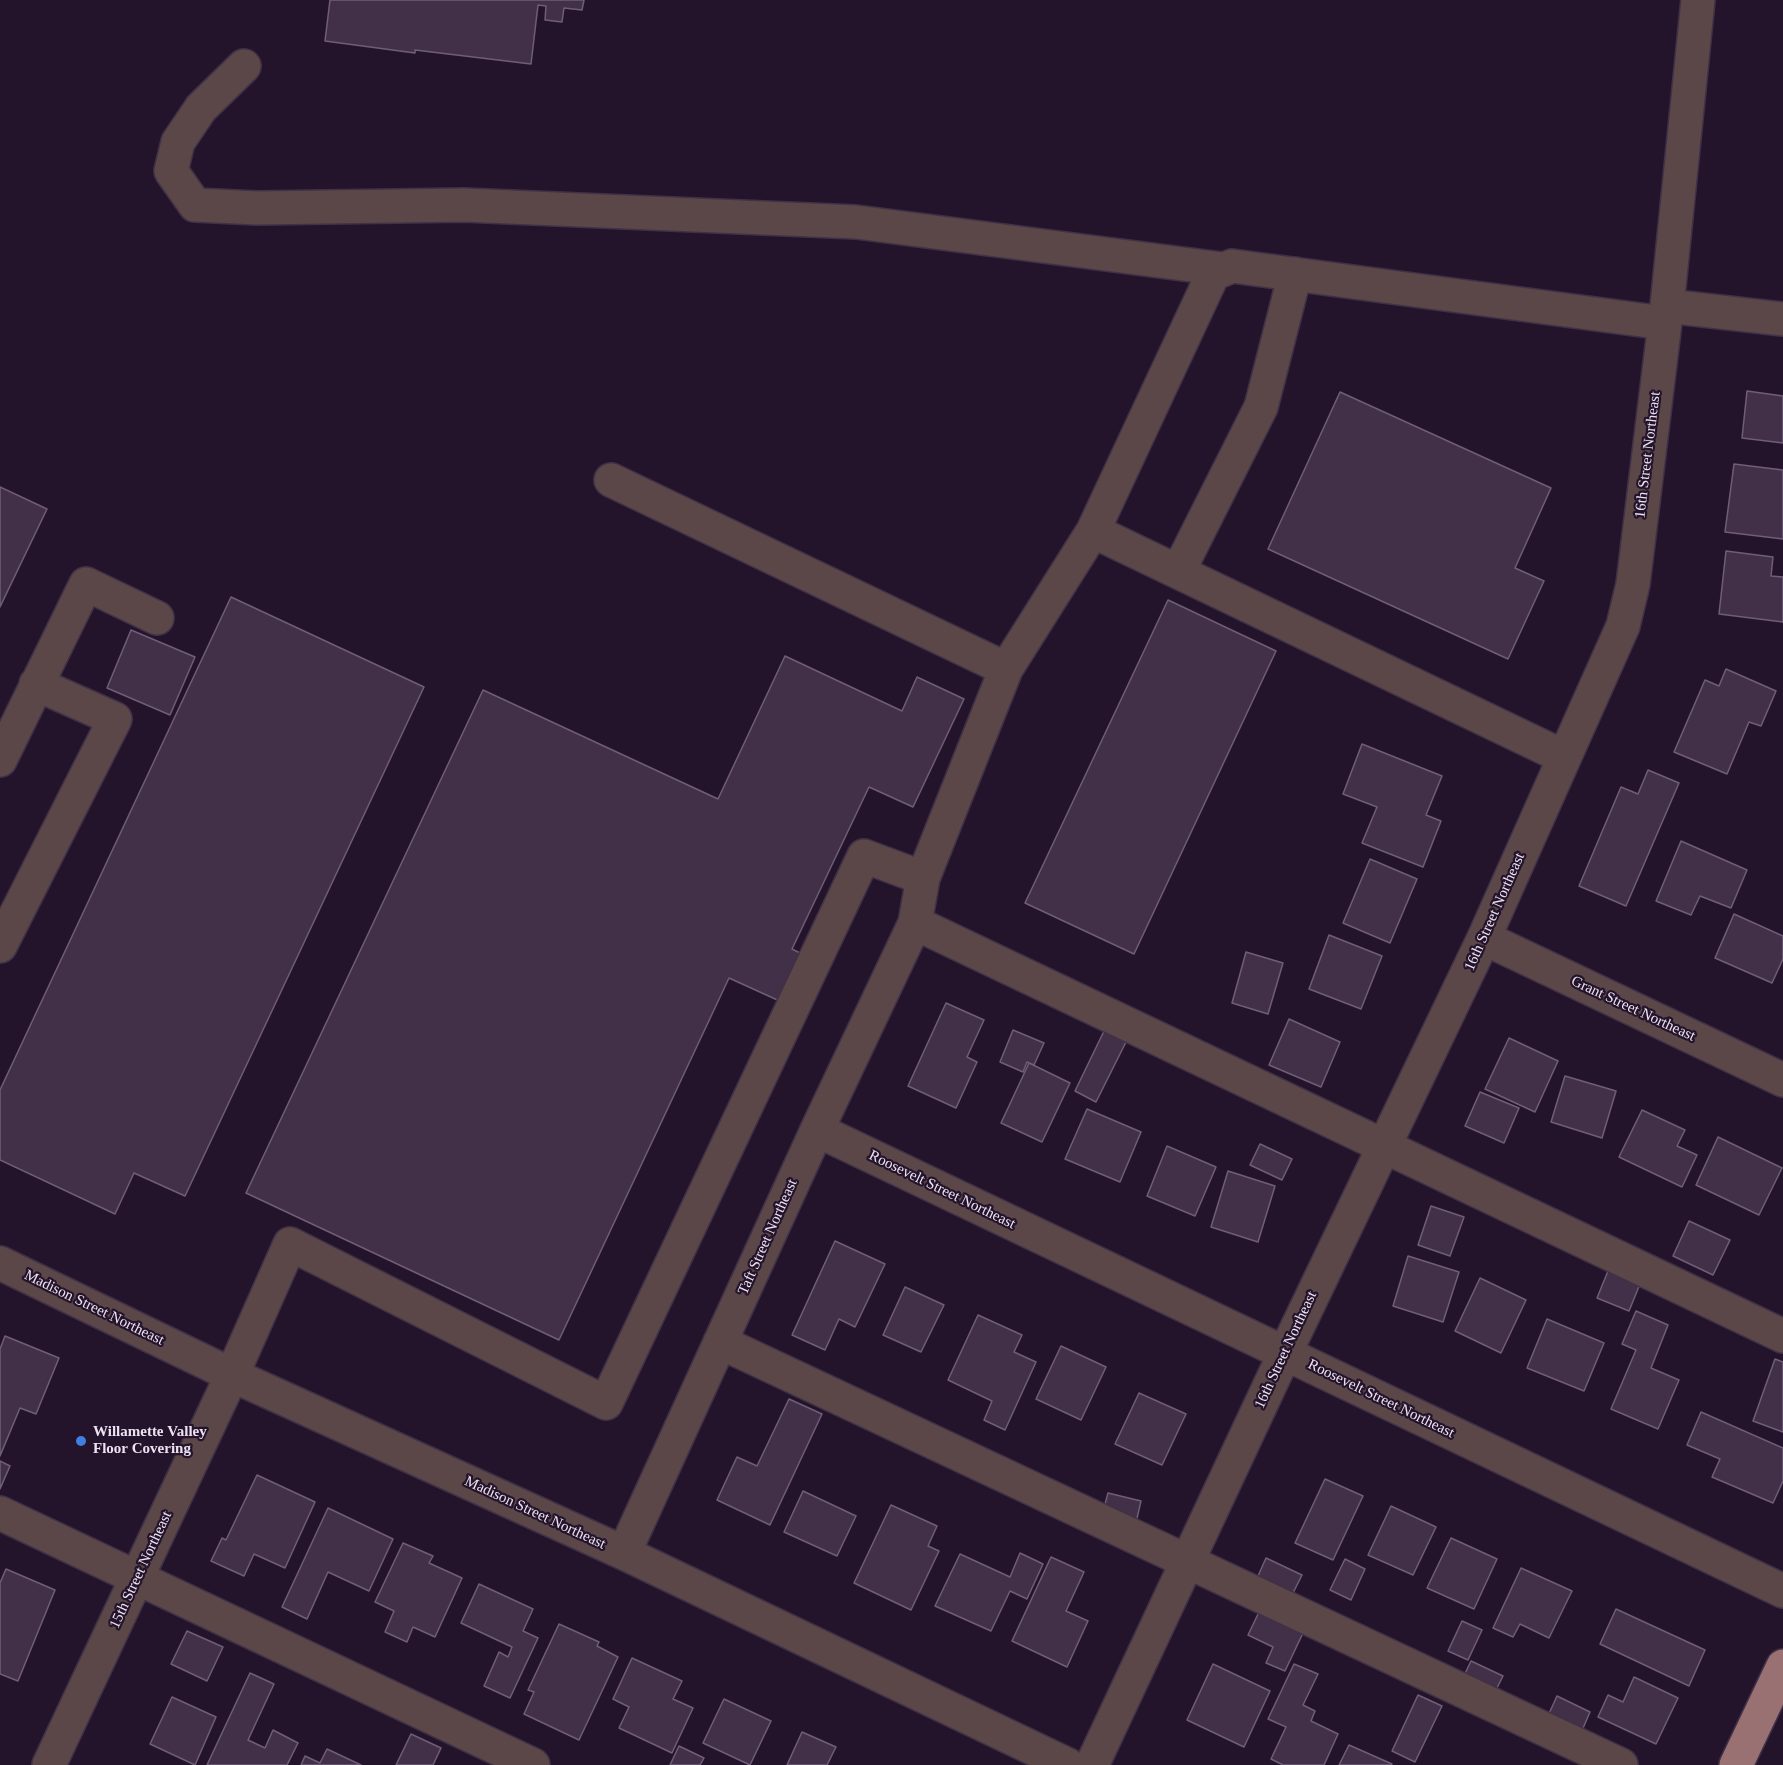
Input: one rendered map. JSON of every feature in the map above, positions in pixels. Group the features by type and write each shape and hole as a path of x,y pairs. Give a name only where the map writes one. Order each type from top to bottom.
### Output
{"main road":[{"path":"1736,1765 1783,1666"}],"street":[{"name":"16th Street Northeast","path":"1092,1765 1285,1353 1484,938 1623,626 1633,584 1666,314 1698,0"},
{"path":"244,66 201,108 178,142 171,171 195,205 257,208 464,205 856,222 1222,268 1232,266 1666,314 1783,319"},
{"name":"Taft Street Northeast","path":"624,1553 817,1130 915,923 923,878 1006,669 1093,531 1212,274 1222,268"},
{"path":"1178,572 1261,406 1295,274"},
{"path":"610,480 1006,669"},
{"path":"1093,531 1564,757"},
{"path":"0,760 86,584 157,618"},
{"path":"0,946 115,719 36,684"},
{"name":"15th Street Northeast","path":"49,1765 291,1244 606,1403 864,856 923,878"},
{"path":"915,923 1783,1336"},
{"name":"Grant Street Northeast","path":"1484,938 1783,1080"},
{"name":"Roosevelt Street Northeast","path":"817,1130 1783,1591"},
{"name":"Madison Street Northeast","path":"0,1263 232,1375 624,1553 1068,1765"},
{"path":"720,1342 1621,1765"},
{"path":"0,1513 533,1765"}],"building":[{"path":"330,0 584,0 582,10 564,8 562,22 545,20 546,6 538,5 531,64 415,50 415,53 325,41"},
{"path":"1747,391 1783,396 1783,443 1742,438"},
{"path":"1340,392 1551,488 1515,568 1544,581 1508,659 1268,549"},
{"path":"1734,464 1783,470 1783,539 1725,532"},
{"path":"0,487 47,509 0,607"},
{"path":"1726,551 1773,557 1771,576 1783,577 1783,622 1719,614"},
{"path":"231,597 424,687 185,1196 134,1173 115,1214 0,1160 0,1090"},
{"path":"1168,600 1276,651 1134,954 1025,903"},
{"path":"131,630 195,657 170,715 107,688"},
{"path":"785,656 902,711 917,677 964,699 913,807 869,787 792,949 806,956 784,1003 729,978 559,1340 246,1193 483,690 718,799"},
{"path":"1726,669 1776,691 1761,726 1749,722 1727,774 1674,752 1705,680 1719,686"},
{"path":"1362,744 1442,776 1426,815 1441,821 1423,867 1362,843 1377,807 1343,794"},
{"path":"1648,770 1679,783 1626,906 1579,886 1621,787 1638,794"},
{"path":"1681,841 1747,870 1731,908 1700,896 1691,915 1656,901"},
{"path":"1370,859 1417,879 1390,943 1343,923"},
{"path":"1734,914 1783,936 1783,959 1772,983 1715,958"},
{"path":"1329,935 1382,956 1361,1009 1309,989"},
{"path":"1246,952 1283,963 1268,1014 1232,1003"},
{"path":"946,1003 984,1020 967,1057 977,1062 956,1108 908,1086"},
{"path":"1289,1019 1340,1042 1321,1087 1269,1065"},
{"path":"1013,1030 1044,1043 1034,1065 1027,1062 1023,1072 1000,1062"},
{"path":"1104,1031 1126,1042 1096,1102 1075,1091"},
{"path":"1509,1038 1558,1061 1535,1112 1485,1089"},
{"path":"1029,1063 1070,1083 1042,1142 1001,1123"},
{"path":"1565,1076 1616,1091 1602,1138 1551,1122"},
{"path":"1480,1092 1519,1108 1504,1143 1465,1126"},
{"path":"1087,1109 1141,1132 1120,1182 1065,1159"},
{"path":"1642,1110 1685,1130 1677,1146 1697,1155 1682,1187 1619,1157"},
{"path":"1718,1137 1782,1168 1759,1215 1696,1185"},
{"path":"1260,1144 1292,1159 1282,1180 1250,1165"},
{"path":"1167,1146 1216,1167 1195,1216 1147,1196"},
{"path":"1228,1171 1275,1186 1258,1242 1211,1227"},
{"path":"1431,1206 1464,1217 1450,1256 1418,1245"},
{"path":"1689,1221 1730,1240 1713,1275 1673,1256"},
{"path":"835,1241 885,1264 855,1327 839,1319 825,1350 792,1335"},
{"path":"1408,1256 1459,1272 1443,1322 1393,1306"},
{"path":"1608,1271 1640,1284 1629,1311 1597,1298"},
{"path":"1480,1278 1526,1300 1501,1353 1455,1331"},
{"path":"905,1287 944,1305 921,1352 883,1335"},
{"path":"1636,1311 1668,1325 1651,1368 1679,1380 1658,1429 1611,1409 1636,1350 1622,1344"},
{"path":"978,1315 1022,1335 1014,1352 1036,1362 1005,1430 984,1420 992,1401 948,1380"},
{"path":"1547,1319 1604,1343 1584,1391 1527,1368"},
{"path":"5,1336 59,1358 36,1414 20,1408 0,1456 0,1349"},
{"path":"1061,1346 1106,1367 1081,1420 1036,1399"},
{"path":"1775,1359 1783,1362 1783,1432 1753,1421"},
{"path":"1139,1393 1186,1414 1162,1465 1115,1444"},
{"path":"789,1399 822,1414 770,1525 717,1500 737,1457 757,1466"},
{"path":"1701,1412 1783,1448 1783,1481 1773,1503 1712,1477 1720,1459 1687,1445"},
{"path":"0,1461 10,1466 0,1489"},
{"path":"257,1475 315,1502 285,1568 254,1554 244,1576 211,1561 222,1538 226,1540"},
{"path":"1325,1479 1363,1496 1333,1560 1295,1543"},
{"path":"803,1491 856,1516 837,1556 784,1532"},
{"path":"1108,1493 1141,1501 1135,1527 1101,1519"},
{"path":"891,1505 937,1526 928,1546 939,1551 911,1610 854,1583"},
{"path":"1391,1506 1436,1527 1413,1575 1368,1555"},
{"path":"328,1508 393,1539 369,1591 328,1572 307,1619 282,1607"},
{"path":"1451,1538 1497,1559 1474,1609 1427,1588"},
{"path":"403,1543 433,1556 429,1563 462,1578 435,1637 413,1627 407,1642 385,1632 394,1611 375,1602"},
{"path":"1020,1553 1043,1564 1027,1599 1010,1591 991,1631 935,1606 960,1554 1010,1577"},
{"path":"1051,1557 1084,1572 1066,1611 1088,1621 1067,1667 1012,1641"},
{"path":"1266,1558 1302,1575 1289,1601 1254,1585"},
{"path":"1345,1559 1365,1569 1351,1600 1330,1590"},
{"path":"1521,1568 1572,1591 1549,1638 1520,1624 1513,1637 1493,1628"},
{"path":"6,1569 55,1590 18,1681 0,1674 0,1583"},
{"path":"479,1584 533,1609 523,1631 538,1638 510,1698 484,1686 499,1652 508,1657 512,1647 461,1623"},
{"path":"1616,1609 1705,1650 1689,1686 1600,1644"},
{"path":"1259,1612 1303,1633 1285,1671 1266,1663 1273,1647 1248,1635"},
{"path":"1462,1621 1482,1630 1468,1660 1448,1651"},
{"path":"559,1624 599,1642 597,1646 618,1657 579,1740 524,1714 534,1692 528,1690"},
{"path":"187,1631 223,1647 207,1681 171,1664"},
{"path":"632,1658 682,1681 673,1699 693,1708 672,1753 619,1728 629,1707 613,1699"},
{"path":"1471,1661 1503,1676 1493,1696 1461,1682"},
{"path":"1213,1664 1270,1691 1244,1747 1187,1720"},
{"path":"1294,1664 1318,1674 1303,1705 1315,1711 1311,1721 1338,1734 1324,1765 1283,1765 1271,1759 1286,1727 1268,1719"},
{"path":"250,1673 274,1684 248,1740 265,1748 273,1730 298,1743 287,1765 207,1765"},
{"path":"1634,1677 1678,1698 1656,1744 1598,1717 1608,1695 1623,1702"},
{"path":"1418,1695 1442,1706 1415,1762 1392,1751"},
{"path":"1557,1696 1590,1712 1581,1733 1547,1718"},
{"path":"172,1697 216,1717 195,1765 150,1744"},
{"path":"724,1699 771,1721 750,1765 703,1743"},
{"path":"802,1732 836,1747 827,1765 787,1765"},
{"path":"411,1734 441,1748 433,1765 396,1765"},
{"path":"1349,1745 1392,1764 1339,1765"},
{"path":"679,1746 704,1758 700,1765 670,1765"},
{"path":"327,1749 361,1765 301,1765 305,1756 320,1763"}],"place":[{"name":"Willamette Valley Floor Covering","path":"81,1441"}]}
